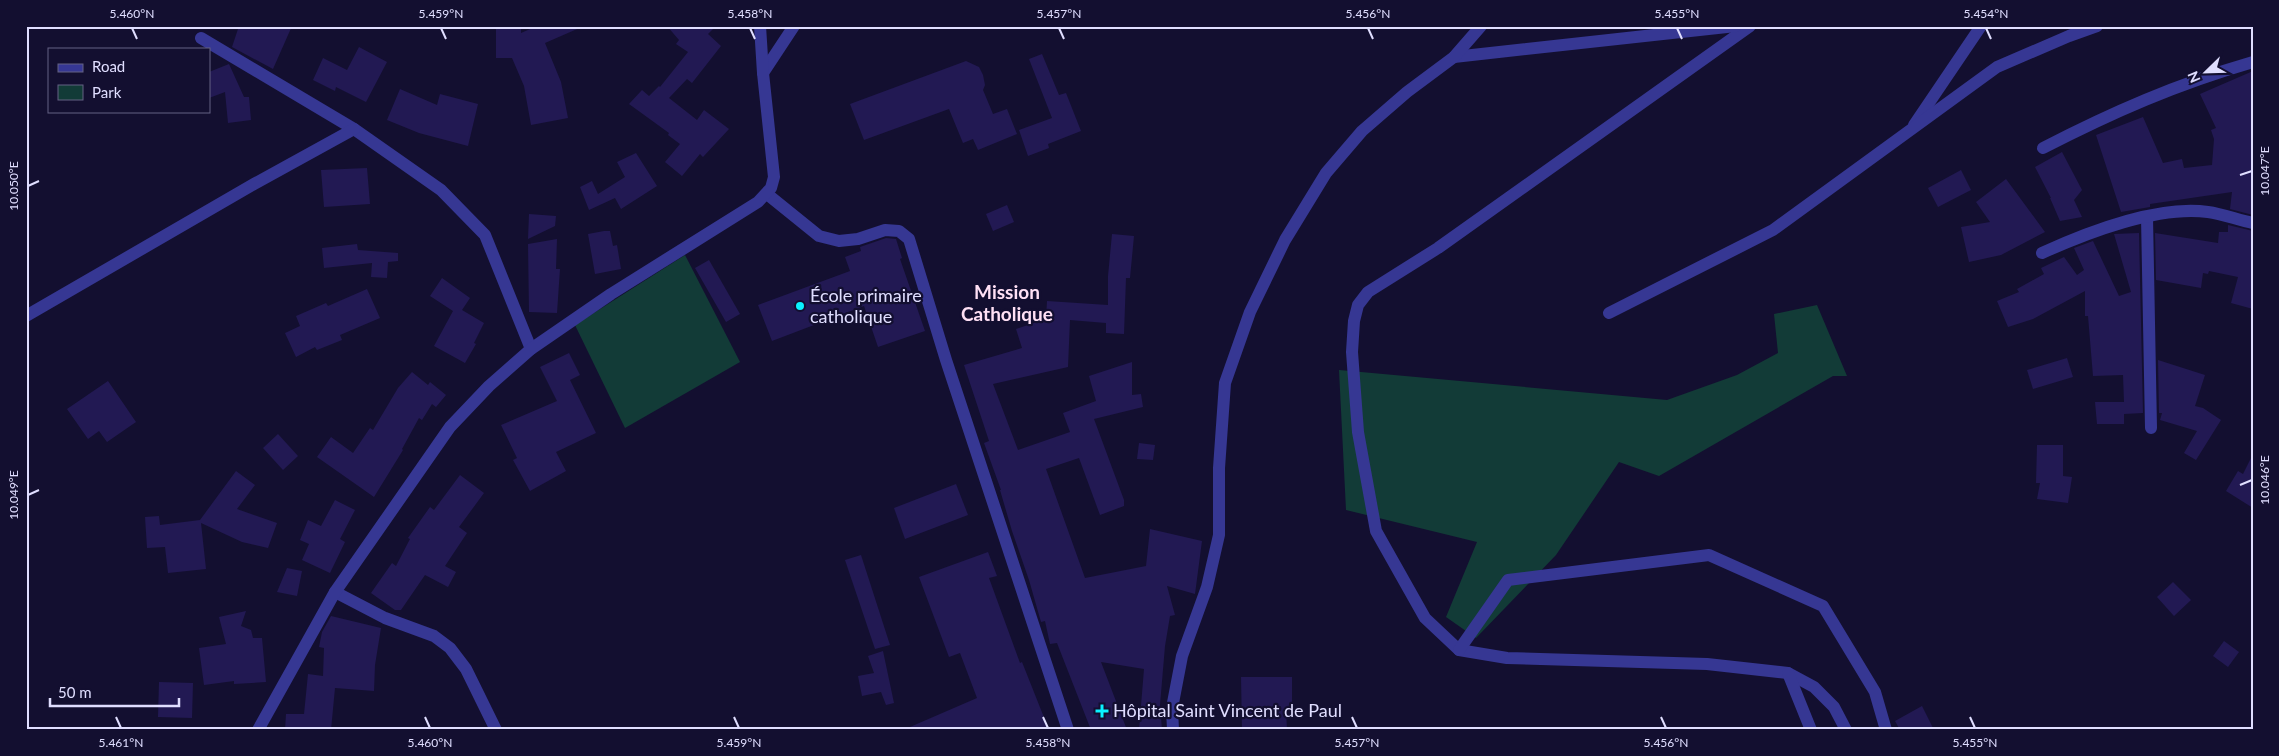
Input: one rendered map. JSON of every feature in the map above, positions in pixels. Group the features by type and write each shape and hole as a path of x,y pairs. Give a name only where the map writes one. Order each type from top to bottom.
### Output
{"street":[{"path":"258,730 335,592 450,427 489,386 531,350 611,294 758,202 767,194 774,177 762,73 760,26"},
{"path":"762,73 794,26"},
{"path":"1173,730 1172,708 1182,656 1207,587 1219,535 1219,468 1225,383 1250,312 1285,240 1326,173 1362,131 1407,92 1454,57 1481,26"},
{"path":"1454,57 1736,26"},
{"path":"1750,26 1438,248 1368,292 1358,304 1354,321 1352,352 1357,423 1376,530 1425,618 1459,650 1507,658 1707,664 1788,673 1814,687 1834,707 1846,730"},
{"path":"1908,134 1981,26"},
{"path":"1609,313 1773,230 1908,134 1997,67 2097,26"},
{"path":"201,38 354,129 441,190 485,235 531,350"},
{"path":"2044,148 2101,119 2179,85 2253,62"},
{"path":"26,316 245,189 354,129"},
{"path":"767,194 819,236 839,241 858,239 885,230 899,231 909,239 946,360 1068,730"},
{"path":"2042,253 2083,235 2115,224 2171,213 2207,212 2253,223"},
{"path":"2147,217 2151,428"},
{"path":"1459,650 1508,580 1709,555 1823,606 1876,692 1886,730"},
{"path":"335,592 385,618 434,636 450,648 466,669 496,730"},
{"path":"1788,673 1811,730"}],"green space":[{"path":"685,255 740,362 625,428 575,325"},
{"path":"1817,305 1847,376 1833,376 1659,476 1619,462 1556,555 1476,638 1446,617 1477,542 1346,510 1339,370 1667,400 1737,375 1778,353 1774,314"}],"building":[{"path":"239,26 292,26 273,69 232,47"},
{"path":"496,26 521,26 521,33 537,26 584,26 545,43 561,82 568,118 531,125 524,86 512,58 496,58"},
{"path":"667,26 716,26 708,34 721,46 692,83 687,79 669,98 697,120 704,110 729,129 703,157 700,154 682,176 665,162 680,144 668,135 669,133 629,104 642,90 649,96 660,87 688,52 676,44 679,40"},
{"path":"359,47 387,62 366,102 336,87 335,91 313,80 323,58 347,70"},
{"path":"1042,54 1059,95 1066,93 1081,131 1048,144 1049,148 1028,156 1019,130 1052,118 1029,59"},
{"path":"966,61 979,67 985,85 983,90 993,114 1007,109 1017,134 978,150 973,139 963,143 949,109 864,140 850,104"},
{"path":"229,64 244,97 249,97 251,120 228,123 225,92 210,98 210,72"},
{"path":"2253,71 2253,215 2230,209 2232,192 2150,204 2150,207 2121,212 2096,135 2143,117 2163,163 2182,159 2184,168 2212,165 2214,139 2211,130 2216,128 2200,94"},
{"path":"400,89 437,105 440,94 478,104 468,146 419,133 387,120"},
{"path":"2062,152 2082,190 2074,200 2082,217 2060,221 2035,167"},
{"path":"636,153 657,186 621,209 615,198 589,210 580,187 592,181 598,194 625,177 617,162"},
{"path":"367,168 370,204 324,207 321,170"},
{"path":"1961,170 1971,190 1938,207 1928,188"},
{"path":"2006,179 2045,232 2001,255 1969,262 1961,227 1990,222 1976,202"},
{"path":"1007,205 1014,222 993,231 986,214"},
{"path":"529,214 556,216 555,226 528,239"},
{"path":"2228,225 2253,231 2253,309 2231,303 2238,277 2209,271 2208,274 2203,273 2201,288 2156,280 2155,233 2218,243 2219,232 2228,232"},
{"path":"610,231 613,246 617,245 621,269 595,274 588,234"},
{"path":"2139,233 2143,413 2124,414 2124,424 2097,424 2095,402 2124,402 2123,375 2093,376 2088,316 2085,316 2085,291 2033,319 2008,327 1997,301 2019,292 2017,289 2044,274 2041,268 2064,257 2077,275 2084,270 2074,248 2093,241 2119,296 2131,292 2114,234"},
{"path":"1112,234 1134,236 1130,278 1126,278 1124,334 1106,333 1106,323 1070,320 1068,367 993,384 1018,450 1070,432 1063,413 1096,401 1089,376 1132,362 1132,395 1141,394 1143,407 1094,419 1124,500 1124,506 1100,515 1079,458 1046,469 1085,578 1146,566 1150,529 1202,541 1195,594 1167,586 1175,615 1170,616 1165,646 1160,705 1162,730 1139,730 1144,669 1101,662 1127,730 1091,730 1057,643 1050,644 1045,621 1041,622 1001,490 984,443 989,441 964,365 1022,348 1016,329 1046,319 1047,301 1108,305 1108,276"},
{"path":"886,238 896,239 902,258 900,259 925,331 878,347 864,306 772,341 758,305 850,271 845,257 861,251 860,247"},
{"path":"557,239 556,269 560,269 557,313 529,312 528,244"},
{"path":"357,244 358,250 398,253 398,261 388,262 387,278 371,277 372,263 324,268 322,248"},
{"path":"709,260 740,314 726,322 695,268"},
{"path":"442,278 470,298 462,310 484,323 474,343 476,344 465,363 434,346 453,311 430,296"},
{"path":"367,289 380,318 340,335 342,340 317,350 315,347 296,357 285,333 300,326 296,316 326,303 328,306"},
{"path":"569,353 580,375 570,380 596,433 556,452 566,471 530,491 513,460 517,458 501,425 557,401 540,367"},
{"path":"2067,358 2073,377 2033,389 2027,370"},
{"path":"2158,360 2205,375 2195,406 2203,408 2221,420 2196,460 2184,453 2197,431 2160,420 2162,413 2159,413"},
{"path":"412,372 428,385 430,382 446,395 436,407 432,404 422,420 419,418 403,450 374,497 317,457 331,437 353,453 370,428 373,430 398,388"},
{"path":"108,381 136,422 107,442 99,431 88,439 67,409"},
{"path":"278,434 298,456 283,470 263,448"},
{"path":"1139,443 1155,445 1153,460 1137,459"},
{"path":"2037,445 2063,445 2063,476 2072,477 2068,503 2037,499 2040,483 2036,483"},
{"path":"2253,454 2253,508 2226,491 2238,471 2243,474"},
{"path":"236,471 255,485 237,509 277,523 268,548 242,542 201,523 206,569 168,573 165,547 147,548 145,517 159,516 160,525 200,520"},
{"path":"460,475 484,493 459,527 467,533 445,566 456,572 448,587 425,575 401,610 395,610 371,593 392,563 396,566 410,539 408,538 430,507 434,510"},
{"path":"956,484 968,515 905,539 894,508"},
{"path":"335,500 355,510 340,539 345,542 330,573 302,560 309,544 300,540 308,520 321,526"},
{"path":"988,552 997,576 989,578 1020,663 1022,662 1049,730 903,730 977,698 960,653 949,657 919,577"},
{"path":"861,555 890,645 875,649 845,560"},
{"path":"287,568 302,571 297,596 277,592"},
{"path":"2173,582 2191,600 2174,616 2157,597"},
{"path":"246,611 241,626 251,630 253,638 262,638 266,682 234,684 234,681 204,685 199,648 226,644 219,617"},
{"path":"331,616 381,628 375,665 374,691 335,688 331,730 285,730 286,714 304,714 308,674 323,676 324,648 319,647 322,632"},
{"path":"2224,641 2239,652 2228,667 2213,656"},
{"path":"883,651 894,703 886,705 881,692 862,696 858,676 874,673 868,656"},
{"path":"1241,677 1292,677 1292,709 1286,709 1287,730 1242,730"},
{"path":"159,682 193,683 192,718 158,717"},
{"path":"1922,706 1934,730 1900,730 1895,721"}],"place":[{"name":"École primaire catholique","path":"800,306"},
{"name":"Hôpital Saint Vincent de Paul","path":"1102,711"}],"district":[{"name":"Mission Catholique","path":"1007,303"}]}
